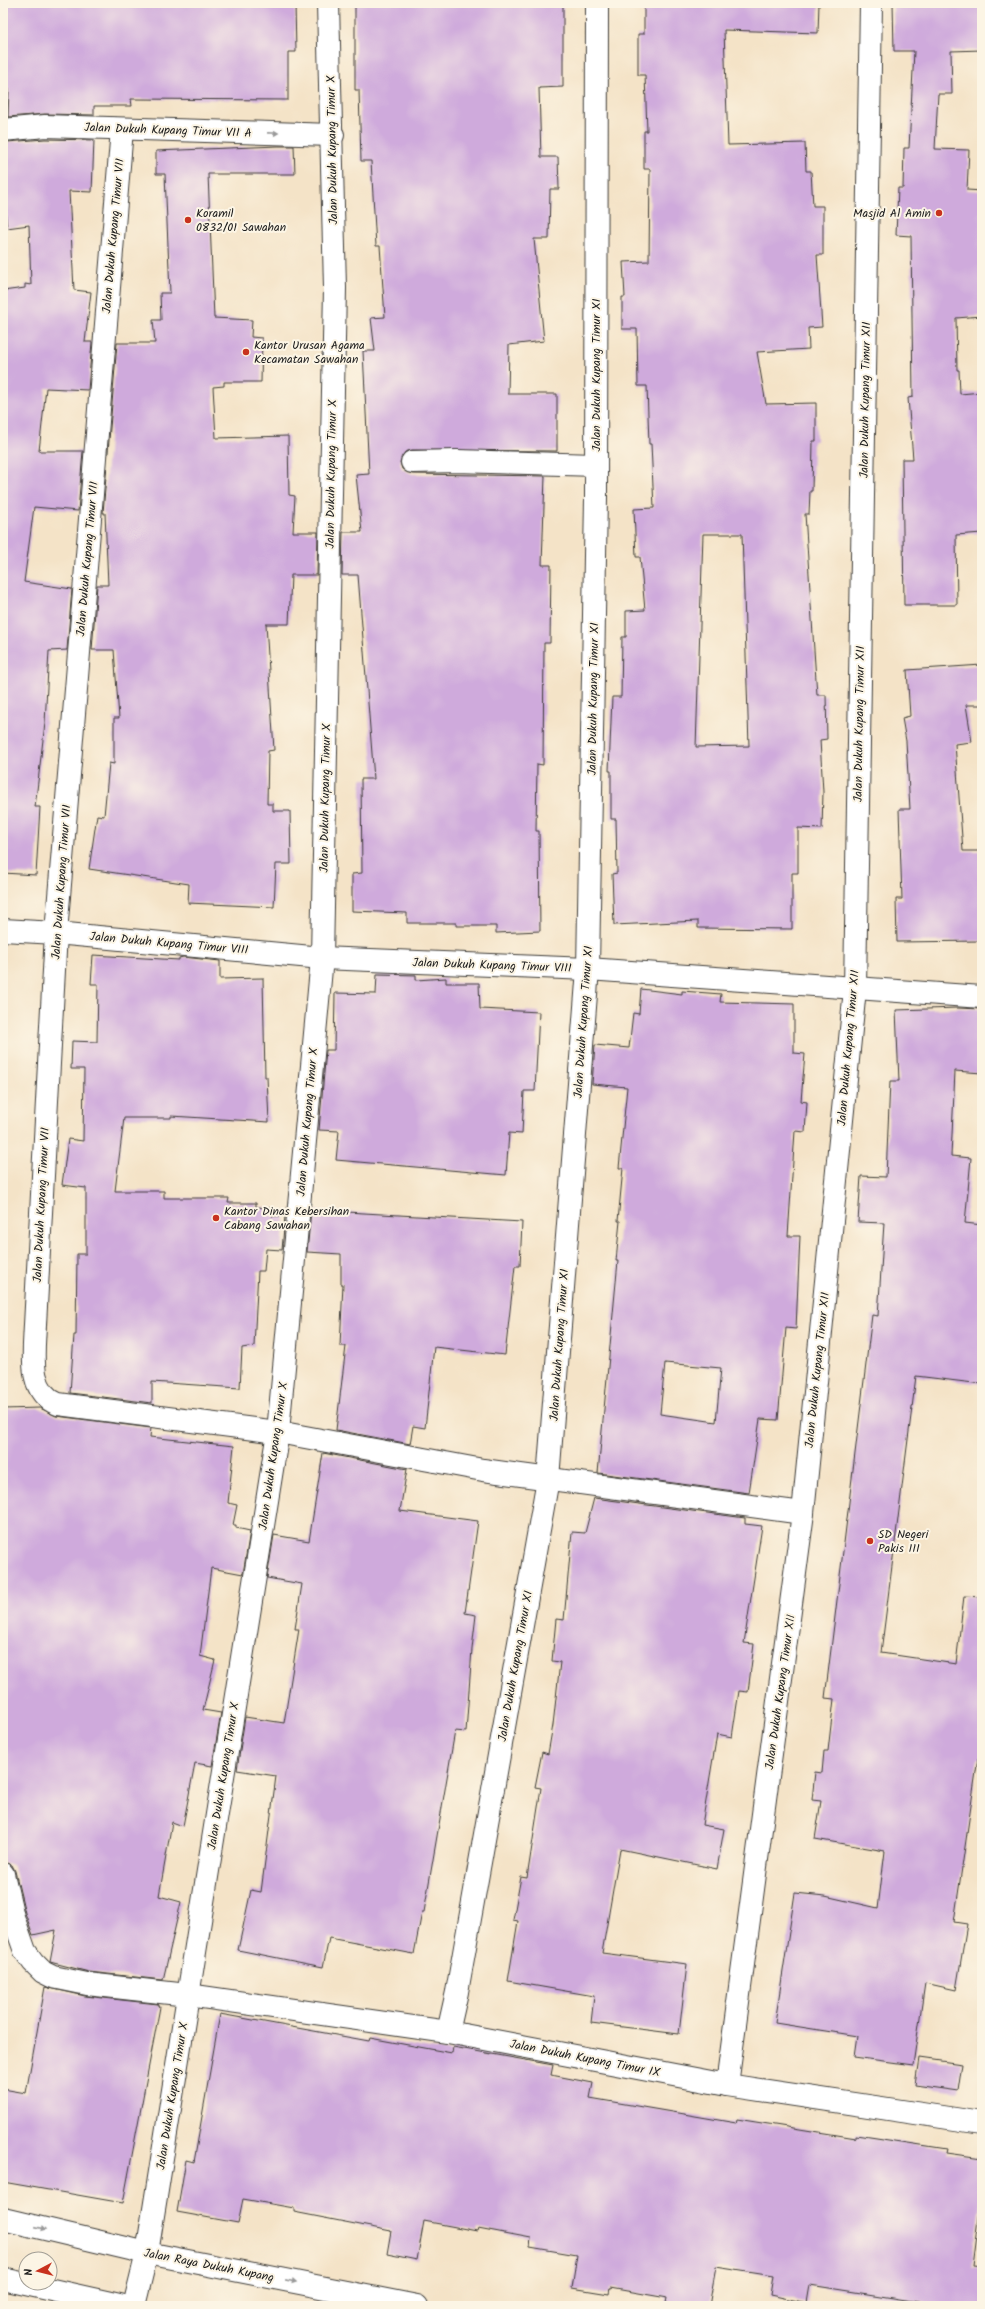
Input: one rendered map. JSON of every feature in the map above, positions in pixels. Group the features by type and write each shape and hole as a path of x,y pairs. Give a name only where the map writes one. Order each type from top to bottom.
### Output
{"street":[{"name":"Jalan Dukuh Kupang Timur X","path":"134,2306 147,2253 278,1432 322,958 335,288 333,135 328,3"},
{"name":"Jalan Dukuh Kupang Timur XI","path":"448,2032 457,1992 548,1479 588,969 596,465 597,3"},
{"name":"Jalan Dukuh Kupang Timur XII","path":"727,2085 803,1513 855,989 871,3"},
{"name":"Jalan Dukuh Kupang Timur VII A","path":"3,130 46,126 333,135"},
{"name":"Jalan Dukuh Kupang Timur VII","path":"122,129 56,933 35,1325 34,1367 36,1380 46,1397 58,1404 278,1432 482,1470 803,1513"},
{"path":"412,462 457,461 596,465"},
{"name":"Jalan Dukuh Kupang Timur VIII","path":"3,930 56,933 322,958 588,969 855,989 982,996"},
{"name":"Jalan Dukuh Kupang Timur IX","path":"3,1874 13,1917 25,1951 43,1972 53,1977 87,1984 188,1995 448,2032 727,2085 982,2123"},
{"name":"Jalan Raya Dukuh Kupang","path":"3,2219 147,2253 417,2306"},
{"path":"3,2279 124,2306"}],"building":[{"path":"3,3 295,3 296,52 288,52 288,100 131,99 132,106 94,106 94,115 45,114 8,117 9,89 3,89"},
{"path":"355,3 563,3 563,87 539,88 541,157 558,157 559,189 550,189 549,239 534,239 544,341 509,345 508,394 557,394 557,451 412,450 405,452 400,462 402,469 412,474 545,476 542,565 551,565 550,643 544,643 543,765 537,764 536,831 539,831 540,931 496,933 496,926 456,926 456,923 407,923 407,913 352,911 352,874 362,873 361,779 374,779 358,575 342,575 343,532 362,532 356,475 369,474 363,351 375,351 371,318 385,317 380,246 376,246 371,161 361,161 359,90 355,90"},
{"path":"644,3 819,3 818,33 724,30 728,145 805,143 806,171 811,171 813,206 823,206 823,255 817,255 822,327 808,328 809,349 757,352 766,404 816,403 816,441 813,441 812,491 810,491 809,514 805,514 817,695 826,695 827,739 820,740 823,792 822,829 798,828 798,873 792,873 792,929 698,928 698,921 614,925 612,874 617,873 616,819 611,819 611,771 609,771 612,697 621,697 622,637 626,637 626,611 645,610 640,557 636,557 634,509 654,508 651,444 649,444 647,386 638,386 637,329 622,329 622,297 625,297 623,262 649,261 650,169 644,169 644,131 647,131 645,75 638,75 638,34 644,34","holes":["703,534 742,534 749,746 696,747"]},
{"path":"893,3 982,3 982,50 951,51 952,94 938,94 935,149 969,150 967,190 982,191 982,316 956,318 957,370 959,370 960,394 982,392 982,533 956,535 957,605 904,605 902,459 913,459 908,398 913,397 911,236 896,235 898,188 903,188 904,148 909,148 914,51 894,51"},
{"path":"45,139 94,140 92,192 69,191 74,290 91,292 85,342 92,342 88,390 46,388 39,451 83,451 78,511 34,507 24,582 72,589 67,650 49,651 45,723 35,807 40,807 36,875 3,873 3,291 25,288 25,284 31,285 29,225 7,228 5,208 7,142"},
{"path":"294,146 295,174 208,174 214,318 252,320 251,337 262,338 261,382 224,382 224,386 213,387 216,438 288,436 289,495 295,496 293,532 318,532 317,575 291,575 289,624 266,624 274,750 268,751 267,804 273,804 273,811 290,811 291,864 276,864 274,907 188,903 189,884 89,869 97,815 104,816 109,763 114,764 114,718 119,718 114,650 92,650 97,585 108,585 105,513 103,513 117,343 155,343 153,320 161,320 160,293 170,293 165,174 156,174 156,151"},
{"path":"982,665 982,705 966,705 972,742 955,744 963,851 982,851 982,941 897,942 896,899 902,899 899,809 910,809 906,741 902,718 910,716 907,670"},
{"path":"93,955 179,960 179,958 183,957 220,961 220,979 263,978 265,1077 267,1077 269,1122 171,1116 171,1118 124,1118 115,1191 164,1191 164,1198 229,1198 228,1203 256,1203 256,1207 272,1208 272,1216 285,1216 282,1250 266,1249 264,1271 258,1271 254,1346 242,1348 240,1388 152,1382 152,1403 70,1393 74,1335 76,1335 77,1254 86,1254 86,1188 62,1185 68,1139 83,1141 84,1069 71,1069 72,1041 97,1042 98,984 91,984"},
{"path":"377,974 416,975 416,980 446,978 446,983 479,983 480,1009 539,1012 535,1091 524,1091 522,1134 509,1133 506,1175 336,1160 339,1131 319,1130 326,1050 334,1050 335,993 376,994"},
{"path":"641,989 682,994 682,991 721,994 720,1002 794,1004 794,1053 805,1054 801,1101 807,1102 805,1132 795,1131 788,1236 800,1236 796,1329 786,1328 778,1420 760,1419 749,1493 598,1473 618,1261 616,1261 620,1221 618,1221 623,1168 619,1168 627,1087 592,1084 595,1045 629,1048 633,1013 639,1014","holes":["665,1363 721,1368 716,1422 660,1414"]},
{"path":"958,1008 982,1009 982,1073 955,1071 951,1156 971,1158 965,1223 982,1225 982,1384 916,1376 881,1653 956,1664 964,1596 982,1597 982,1759 978,1758 954,1922 967,1924 956,1990 925,1983 913,2065 854,2057 857,2036 775,2023 795,1893 825,1896 878,1908 885,1851 815,1839 821,1801 812,1800 815,1772 822,1773 824,1751 828,1751 834,1699 825,1698 872,1315 878,1316 884,1223 858,1222 861,1176 886,1177 890,1081 899,1081 896,1010"},
{"path":"311,1210 522,1222 520,1266 515,1266 505,1355 434,1347 425,1428 413,1426 410,1444 336,1430 346,1346 340,1346 343,1284 341,1284 341,1254 307,1252"},
{"path":"40,1408 56,1416 151,1428 150,1437 234,1446 228,1503 237,1505 233,1525 236,1525 236,1528 250,1531 243,1574 211,1568 200,1656 215,1660 203,1710 221,1713 212,1766 195,1763 183,1826 172,1822 159,1896 181,1902 163,1980 89,1972 50,1962 56,1930 33,1935 25,1913 15,1871 12,1865 3,1862 3,1409"},
{"path":"323,1453 407,1469 400,1511 478,1521 465,1613 476,1615 466,1732 455,1731 424,1912 422,1912 414,1954 329,1938 323,1967 238,1950 251,1890 261,1892 276,1776 237,1770 245,1717 284,1723 299,1629 295,1629 302,1584 267,1578 274,1535 309,1541"},
{"path":"594,1498 745,1518 745,1524 762,1526 744,1643 754,1644 748,1692 739,1691 732,1737 717,1734 702,1825 724,1829 717,1869 620,1849 602,1953 687,1964 679,2034 591,2023 594,1996 508,1981 518,1921 513,1920 521,1877 527,1878 541,1788 535,1787 542,1752 548,1754 553,1725 560,1662 552,1661 556,1619 564,1620 572,1532 585,1533"},
{"path":"45,1987 85,1996 158,2004 160,2007 123,2203 3,2182 3,2089 26,2093"},
{"path":"220,2014 369,2041 370,2038 452,2053 453,2047 553,2065 551,2075 593,2083 590,2098 736,2123 737,2119 856,2138 856,2135 947,2149 946,2153 982,2158 982,2189 972,2266 982,2267 982,2306 925,2306 925,2303 810,2285 807,2303 770,2295 773,2276 716,2267 709,2306 685,2306 666,2303 667,2298 610,2288 609,2294 572,2288 577,2255 530,2247 531,2238 478,2228 477,2231 424,2221 417,2260 387,2254 391,2231 294,2212 294,2208 243,2199 238,2223 177,2212 186,2160 194,2162"},
{"path":"919,2058 962,2064 958,2091 915,2085"}],"place":[{"name":"Masjid Al Amin","path":"939,213"},
{"name":"Koramil 0832/01 Sawahan","path":"188,220"},
{"name":"Kantor Urusan Agama Kecamatan Sawahan","path":"246,352"},
{"name":"Kantor Dinas Kebersihan Cabang Sawahan","path":"216,1218"},
{"name":"SD Negeri Pakis III","path":"870,1541"}]}
